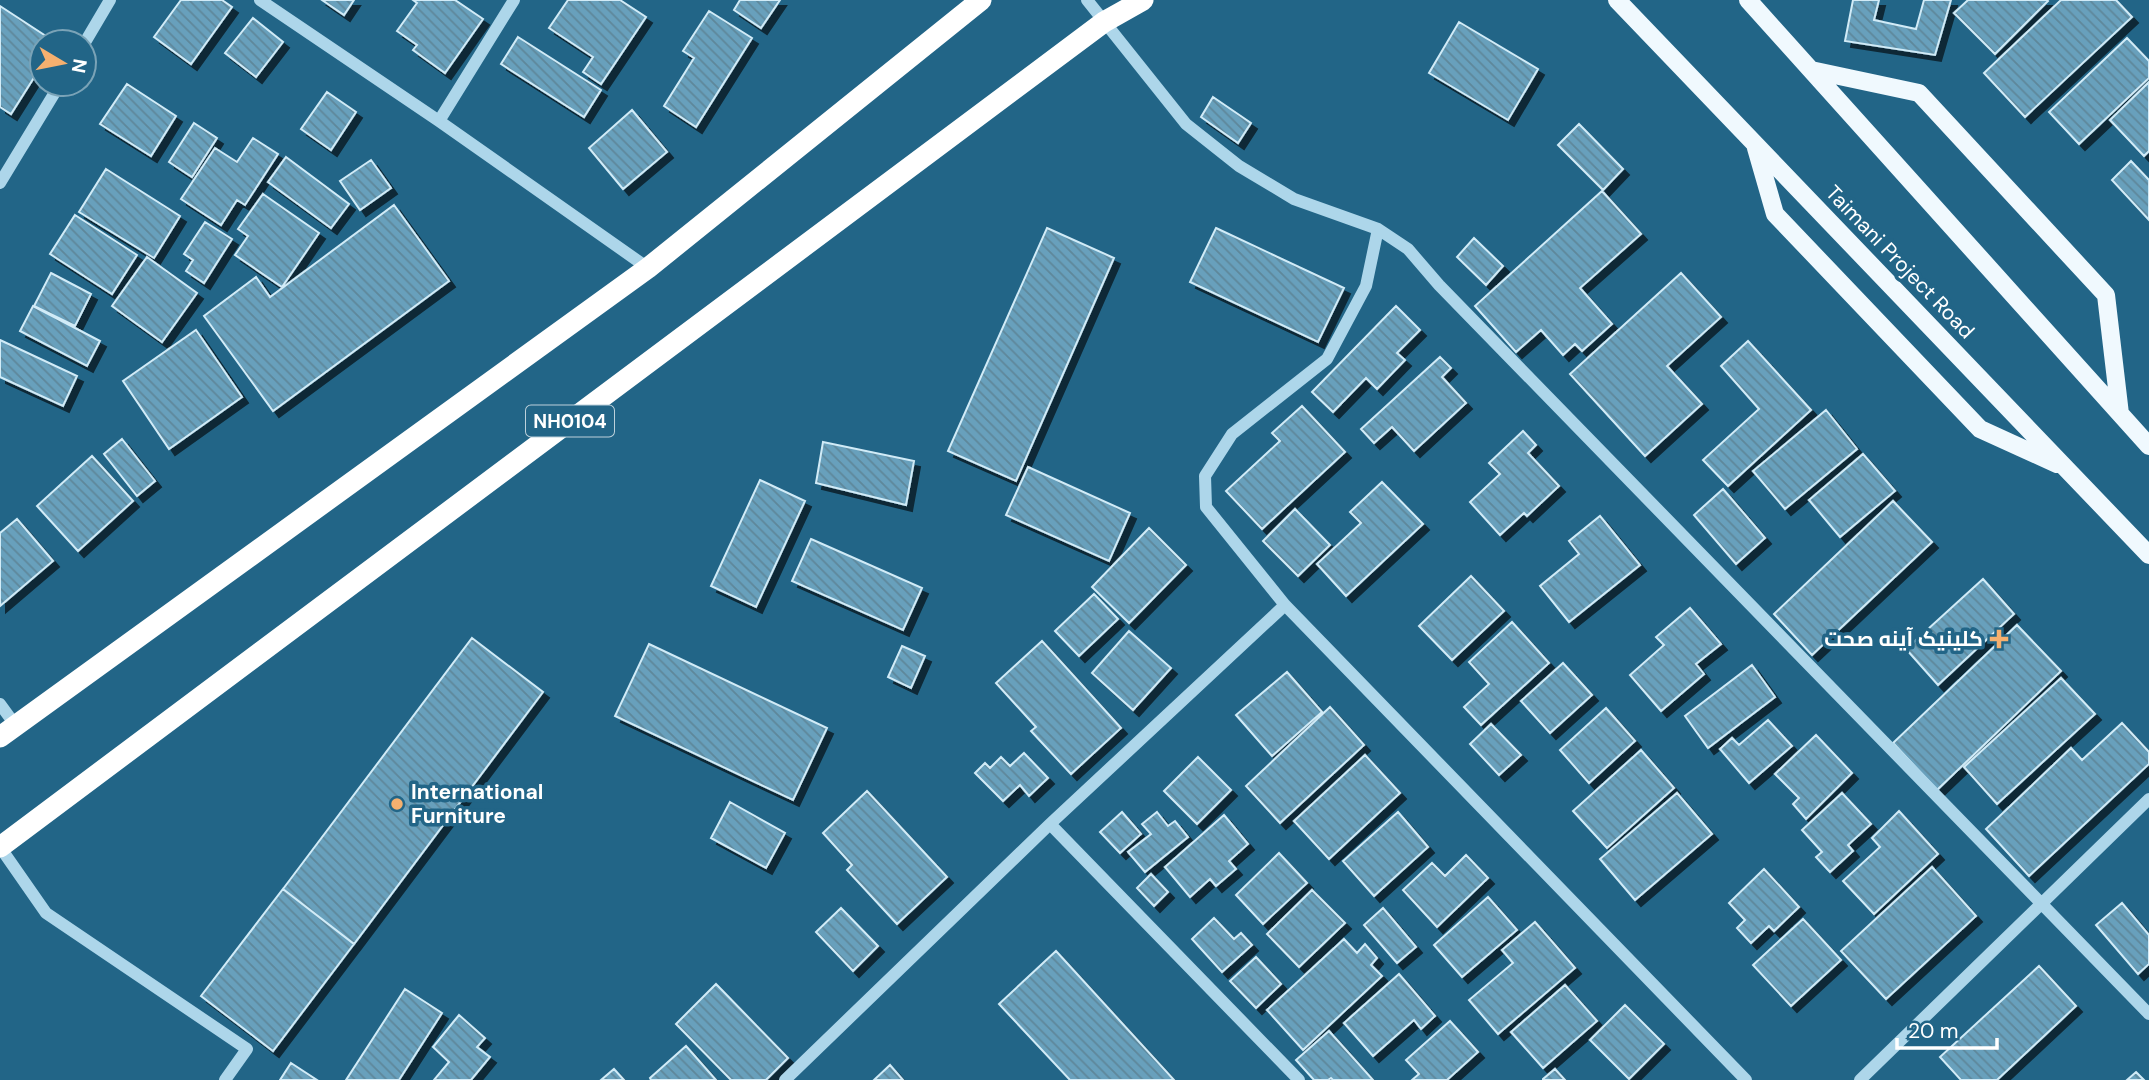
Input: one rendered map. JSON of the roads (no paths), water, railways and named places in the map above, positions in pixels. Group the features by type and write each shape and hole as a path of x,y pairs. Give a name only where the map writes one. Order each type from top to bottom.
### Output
{"highway":[{"path":"8,731 648,268 981,0"},
{"name":"NH0104","path":"0,847 1104,22 1143,0"}],"main road":[{"name":"Taimani Project Road","path":"1617,0 2149,555"},
{"path":"1748,0 2149,446"},
{"path":"1811,70 1919,93 2106,295 2120,414"},
{"path":"1755,144 1775,214 1970,420 1980,429 2065,468"}],"street":[{"path":"93,28 110,0"},
{"path":"260,0 439,121 648,268"},
{"path":"439,121 514,0"},
{"path":"1087,0 1186,124 1239,166 1294,199 1378,229 1408,249 1448,295 2149,1014"},
{"path":"0,183 52,98"},
{"path":"1378,229 1366,286 1327,359 1232,434 1205,476 1206,507 1285,605 1746,1080"},
{"path":"785,1080 1050,824 1285,605"},
{"path":"0,704 8,731"},
{"path":"1860,1080 2149,799"},
{"path":"1050,824 1299,1080"},
{"path":"0,847 46,913 247,1049 225,1080"}],"place":[{"name":"کلینیک آینه صحت","path":"1999,639"},
{"name":"International Furniture","path":"397,804"}]}
